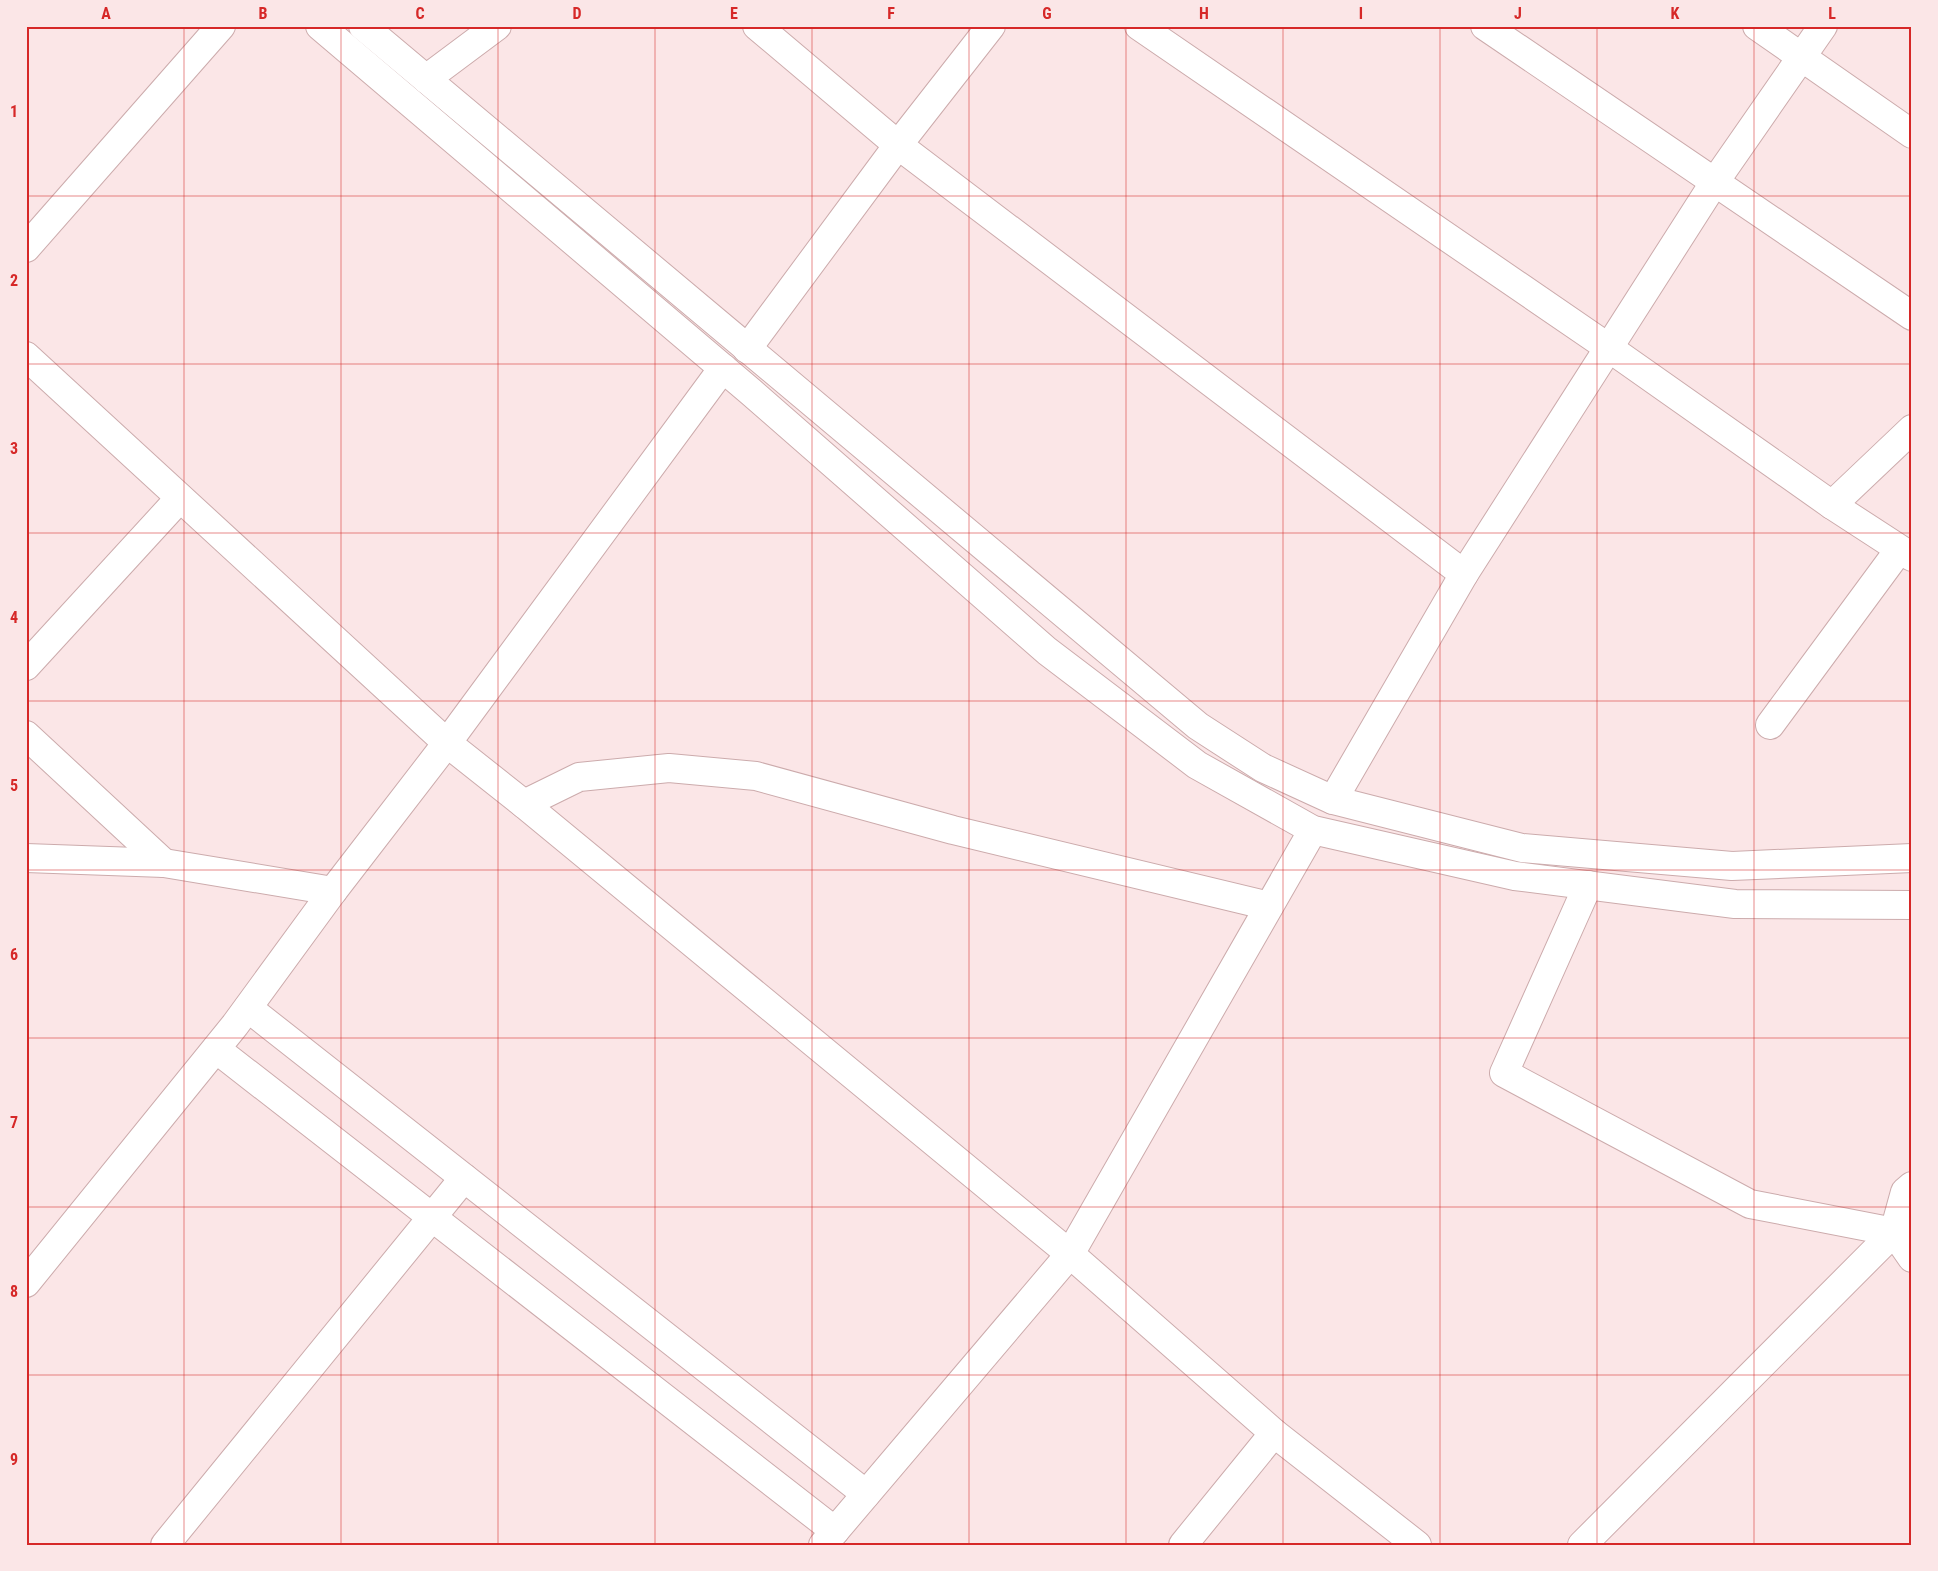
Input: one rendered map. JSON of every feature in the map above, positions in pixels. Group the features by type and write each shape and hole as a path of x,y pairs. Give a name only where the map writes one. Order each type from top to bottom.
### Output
{"street":[{"path":"26,248 221,26"},
{"path":"320,26 723,368 1047,651 1198,765 1313,830 1515,876 1736,904 1912,905"},
{"path":"363,26 1198,726 1263,768 1333,800 1522,848 1732,866 1912,858"},
{"path":"426,79 497,26"},
{"path":"757,26 898,145 1464,574"},
{"path":"747,349 898,145 992,26"},
{"path":"1139,26 1610,348 1832,505 1905,554 1770,725"},
{"path":"1486,26 1912,316"},
{"path":"1757,26 1912,134"},
{"path":"1333,800 1464,574 1714,183 1823,26"},
{"path":"26,356 446,743 524,804 1070,1254 1274,1433 1417,1545"},
{"path":"26,1283 248,1008 723,368"},
{"path":"1832,505 1912,429"},
{"path":"26,666 180,498"},
{"path":"26,735 164,863"},
{"path":"524,804 579,777 669,768 756,776 953,830 1269,906"},
{"path":"216,1049 431,1217 829,1538 1070,1254 1313,830"},
{"path":"26,858 164,863 333,891"},
{"path":"1588,885 1504,1073 1750,1204 1903,1228"},
{"path":"248,1008 866,1494"},
{"path":"166,1545 464,1178"},
{"path":"1912,1186 1906,1192 1903,1228 1912,1258"},
{"path":"1582,1545 1903,1228"},
{"path":"1183,1545 1274,1433"}]}
